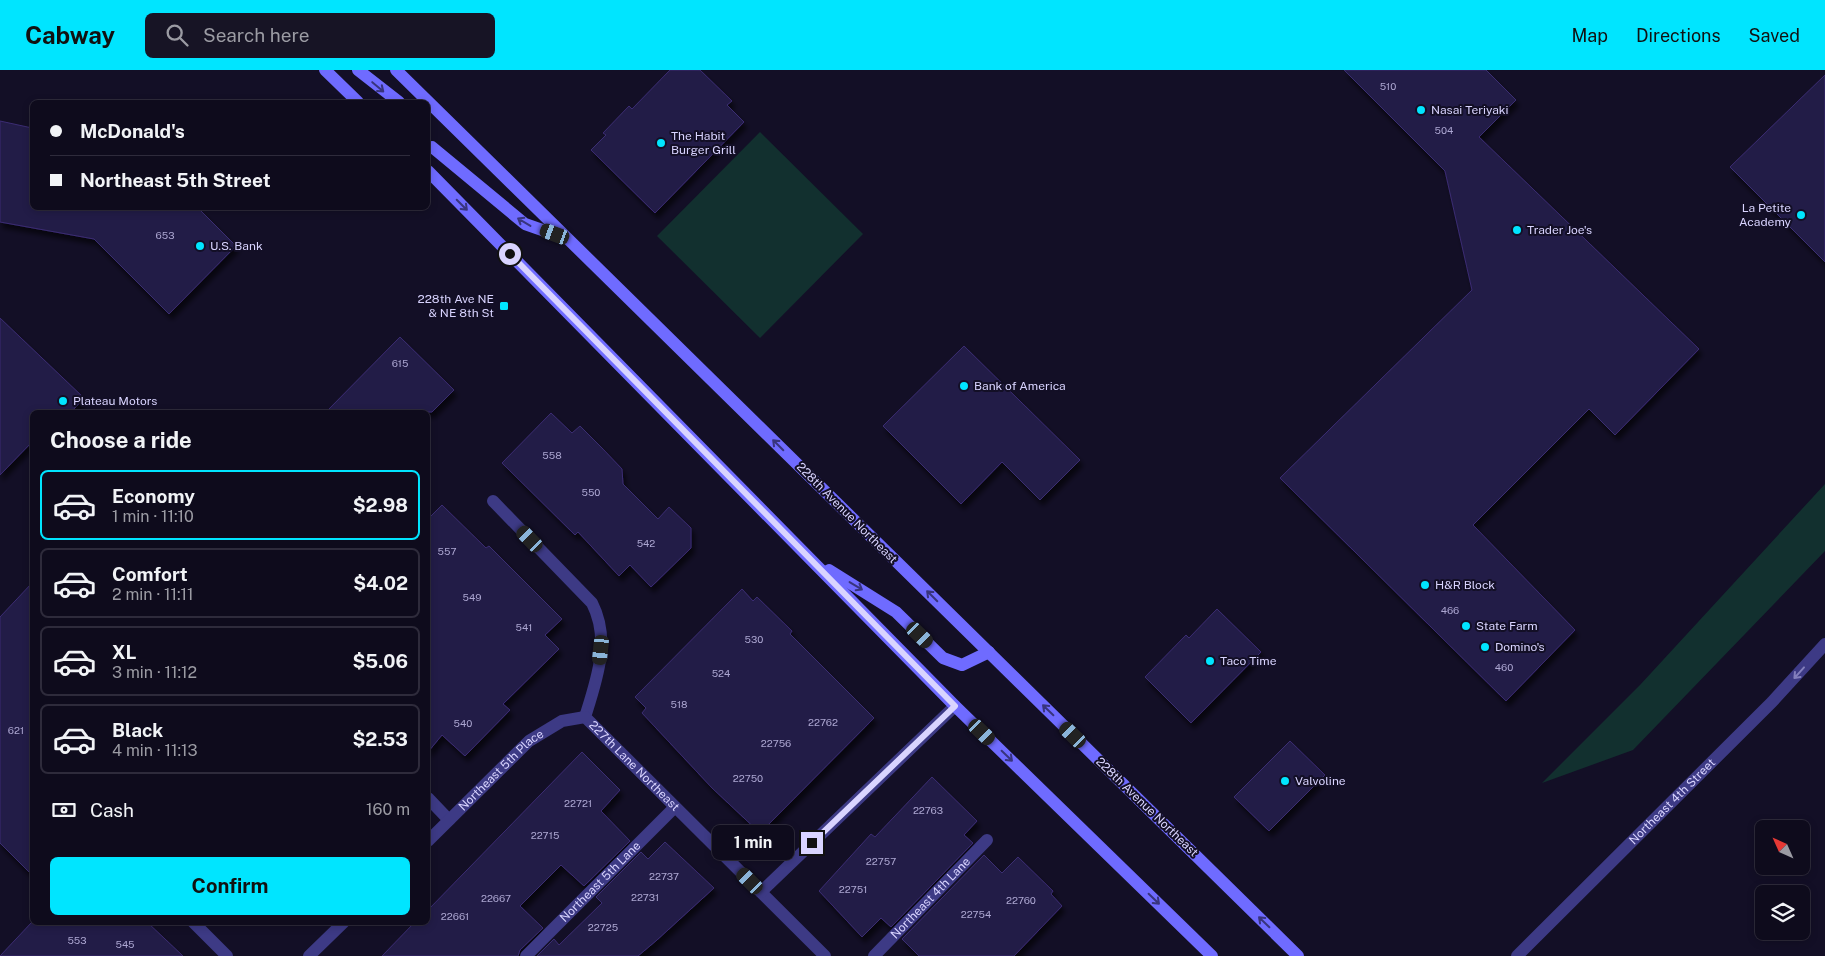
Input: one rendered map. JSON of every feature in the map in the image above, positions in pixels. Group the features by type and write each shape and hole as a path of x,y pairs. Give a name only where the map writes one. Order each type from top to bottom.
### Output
{"main road":[{"path":"325,70 356,100"},
{"path":"358,70 396,100"},
{"name":"228th Avenue Northeast","path":"396,70 427,100"},
{"name":"228th Avenue Northeast","path":"430,103 1298,956"},
{"path":"430,116 448,120"},
{"path":"430,148 432,147 525,224 570,240"},
{"path":"430,173 955,706 1212,956"},
{"path":"814,562 896,612 943,658 962,665 989,652"}],"street":[{"name":"227th Lane Northeast","path":"492,501 592,603 599,618 603,635 598,679 585,717 826,956"},
{"name":"Northeast 4th Street","path":"1517,956 1772,702 1825,644"},
{"path":"761,892 955,706"},
{"name":"Northeast 5th Place","path":"430,839 529,741 562,721 585,717"},
{"path":"430,800 449,820"},
{"name":"Northeast 5th Lane","path":"526,956 675,807"},
{"name":"Northeast 4th Lane","path":"874,956 987,840"},
{"path":"196,925 227,956"},
{"path":"309,956 341,925"}],"green space":[{"path":"760,132 863,234 760,338 657,236"},
{"path":"1825,484 1825,551 1633,750 1542,783 1640,685"}],"building":[{"name":"The Habit Burger Grill","path":"670,70 700,70 732,101 727,105 744,122 655,213 591,150 606,135 603,133 629,106 632,109"},
{"path":"1344,70 1486,70 1516,100 1479,137 1699,349 1615,435 1589,409 1473,525 1575,630 1506,701 1280,478 1472,290 1445,171"},
{"name":"La Petite Academy","path":"1825,75 1825,262 1730,167"},
{"path":"0,121 30,128 30,210 200,210 236,246 169,314 94,239 0,222"},
{"path":"0,318 84,398 73,410 30,410 30,444 0,475"},
{"path":"400,337 454,390 432,412 430,410 328,410"},
{"name":"Bank of America","path":"964,346 1080,460 1040,500 1002,462 961,504 883,426"},
{"path":"551,413 572,433 580,426 622,469 623,484 658,519 669,507 691,528 691,548 651,587 630,565 619,576 578,532 575,535 502,463"},
{"path":"442,505 486,548 489,546 562,619 545,635 559,649 503,704 510,710 465,756 442,735 430,750 430,517"},
{"path":"30,585 30,873 0,843 0,617"},
{"path":"742,589 753,601 757,597 792,631 790,634 874,718 760,833 712,788 642,713 646,708 635,697"},
{"name":"Taco Time","path":"1217,609 1261,652 1191,723 1145,677 1186,635 1189,638"},
{"name":"Valvoline","path":"1290,741 1325,775 1269,831 1234,797"},
{"path":"582,752 620,790 601,811 630,841 584,886 561,865 520,906 543,928 520,950 518,956 382,956 412,925 430,925 430,908"},
{"path":"932,777 977,821 964,835 973,843 891,927 881,918 862,937 819,891 871,834 875,837"},
{"path":"665,842 714,888 657,940 638,956 537,956 554,939 559,945 602,903 596,897 641,852 648,859"},
{"path":"984,855 1002,873 1018,857 1053,891 1051,894 1062,906 1014,956 919,956 902,939"},
{"path":"30,924 150,925 183,956 0,956"}],"place":[{"name":"Nasai Teriyaki","path":"1421,110"},
{"name":"The Habit Burger Grill","path":"661,143"},
{"name":"La Petite Academy","path":"1801,215"},
{"name":"Trader Joe's","path":"1517,230"},
{"name":"U.S. Bank","path":"200,246"},
{"name":"228th Ave NE & NE 8th St","path":"504,306"},
{"name":"Bank of America","path":"964,386"},
{"name":"Plateau Motors","path":"63,401"},
{"name":"H&R Block","path":"1425,585"},
{"name":"State Farm","path":"1466,626"},
{"name":"Domino's","path":"1485,647"},
{"name":"Taco Time","path":"1210,661"},
{"name":"Valvoline","path":"1285,781"}],"route":[{"path":"510,254 955,706 812,843"}]}
